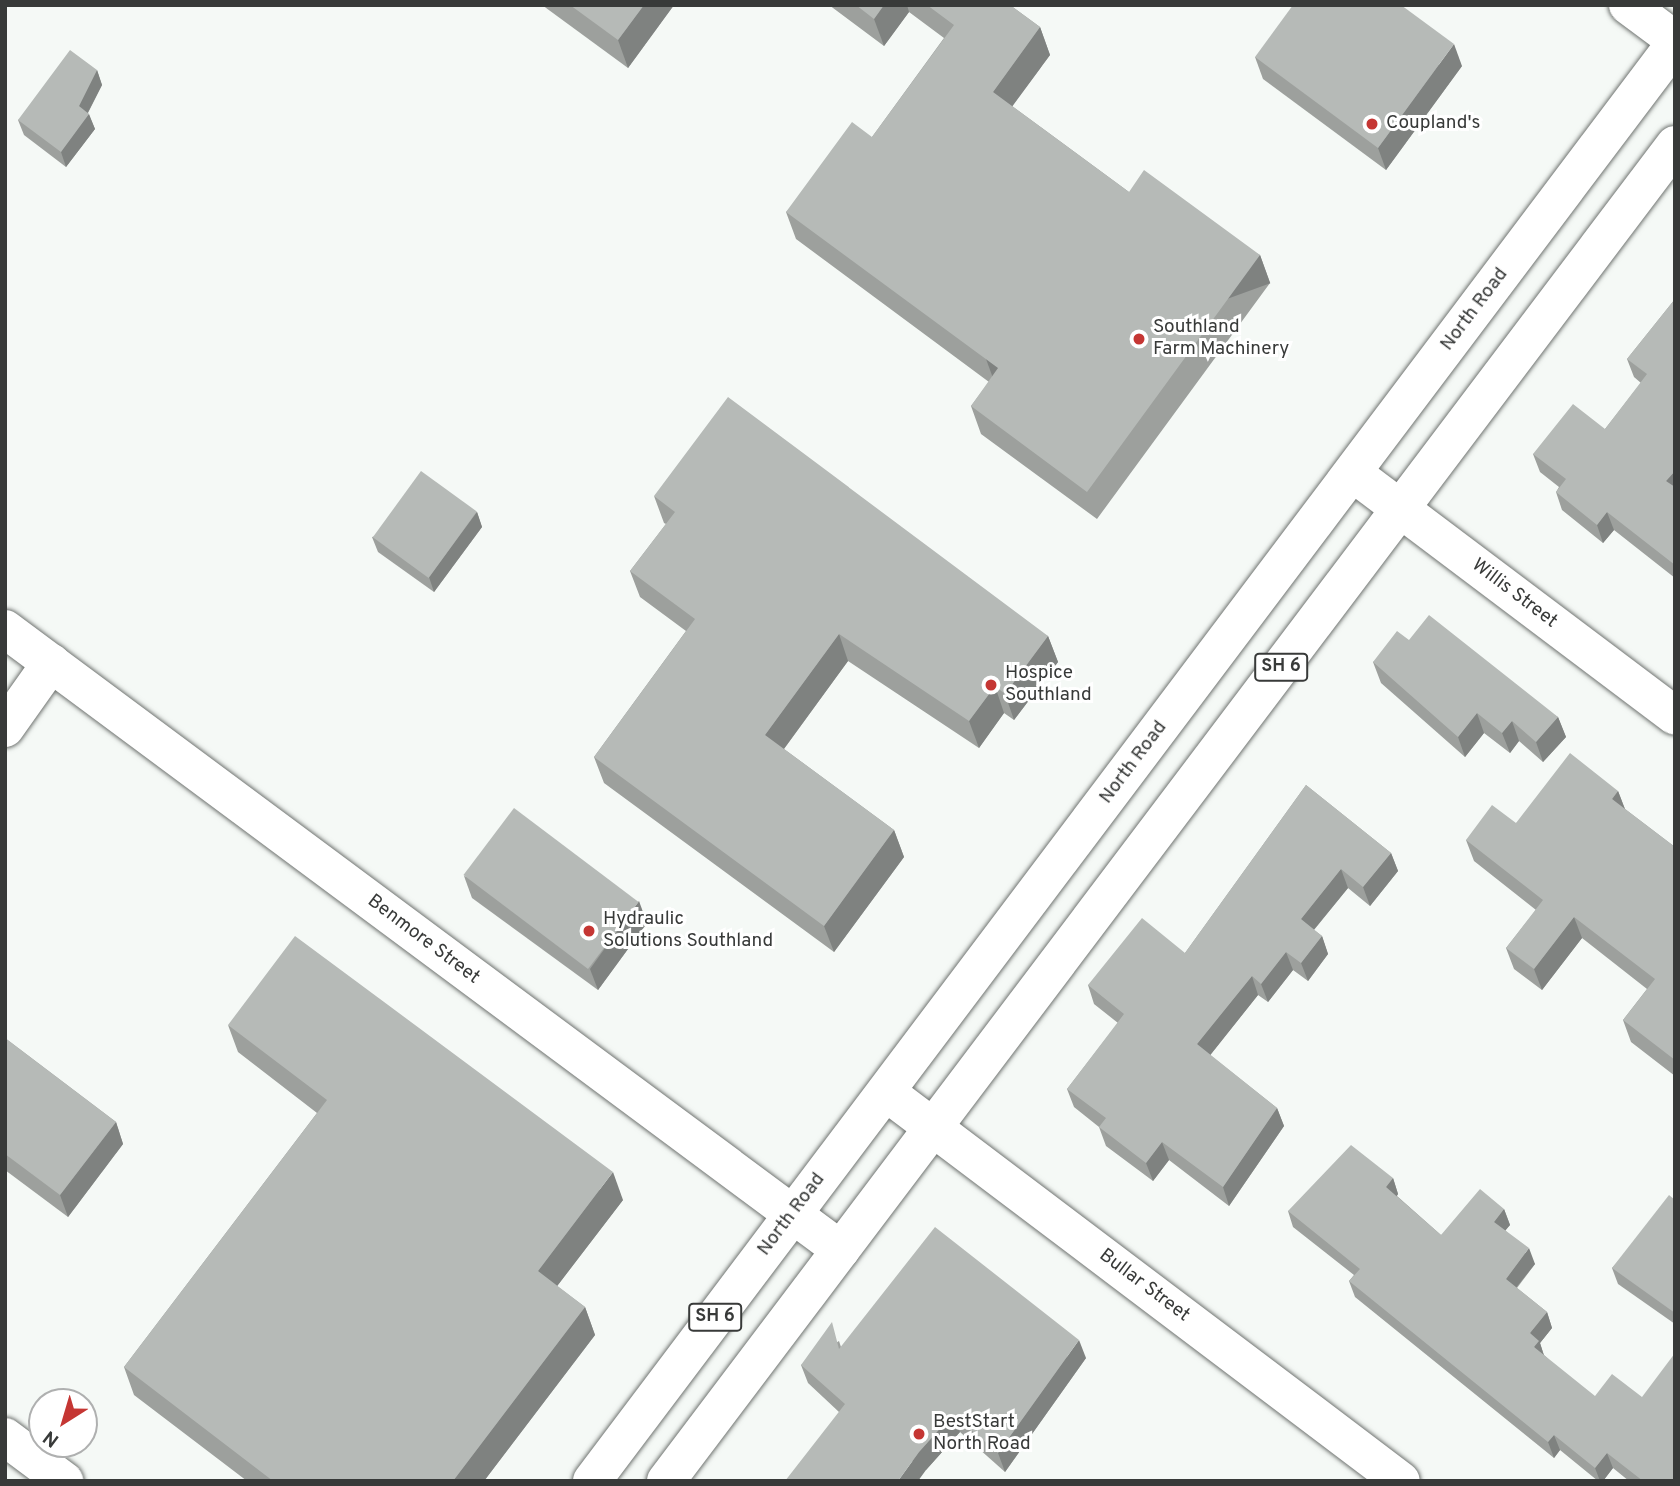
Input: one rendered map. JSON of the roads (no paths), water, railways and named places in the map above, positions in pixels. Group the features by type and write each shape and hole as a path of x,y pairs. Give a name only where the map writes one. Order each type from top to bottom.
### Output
{"main road":[{"path":"1628,5 1675,42"},
{"name":"North Road","path":"592,1481 1675,42"},
{"name":"SH 6","path":"666,1481 1675,145"},
{"name":"Willis Street","path":"1353,473 1675,716"},
{"name":"Benmore Street","path":"5,629 841,1250"},
{"path":"5,727 51,663"},
{"name":"Bullar Street","path":"886,1092 1401,1481"},
{"path":"5,1437 64,1481"}],"place":[{"name":"Coupland's","path":"1372,124"},
{"name":"Southland Farm Machinery","path":"1139,339"},
{"name":"Hospice Southland","path":"991,685"},
{"name":"Hydraulic Solutions Southland","path":"589,931"},
{"name":"BestStart North Road","path":"919,1434"}]}
